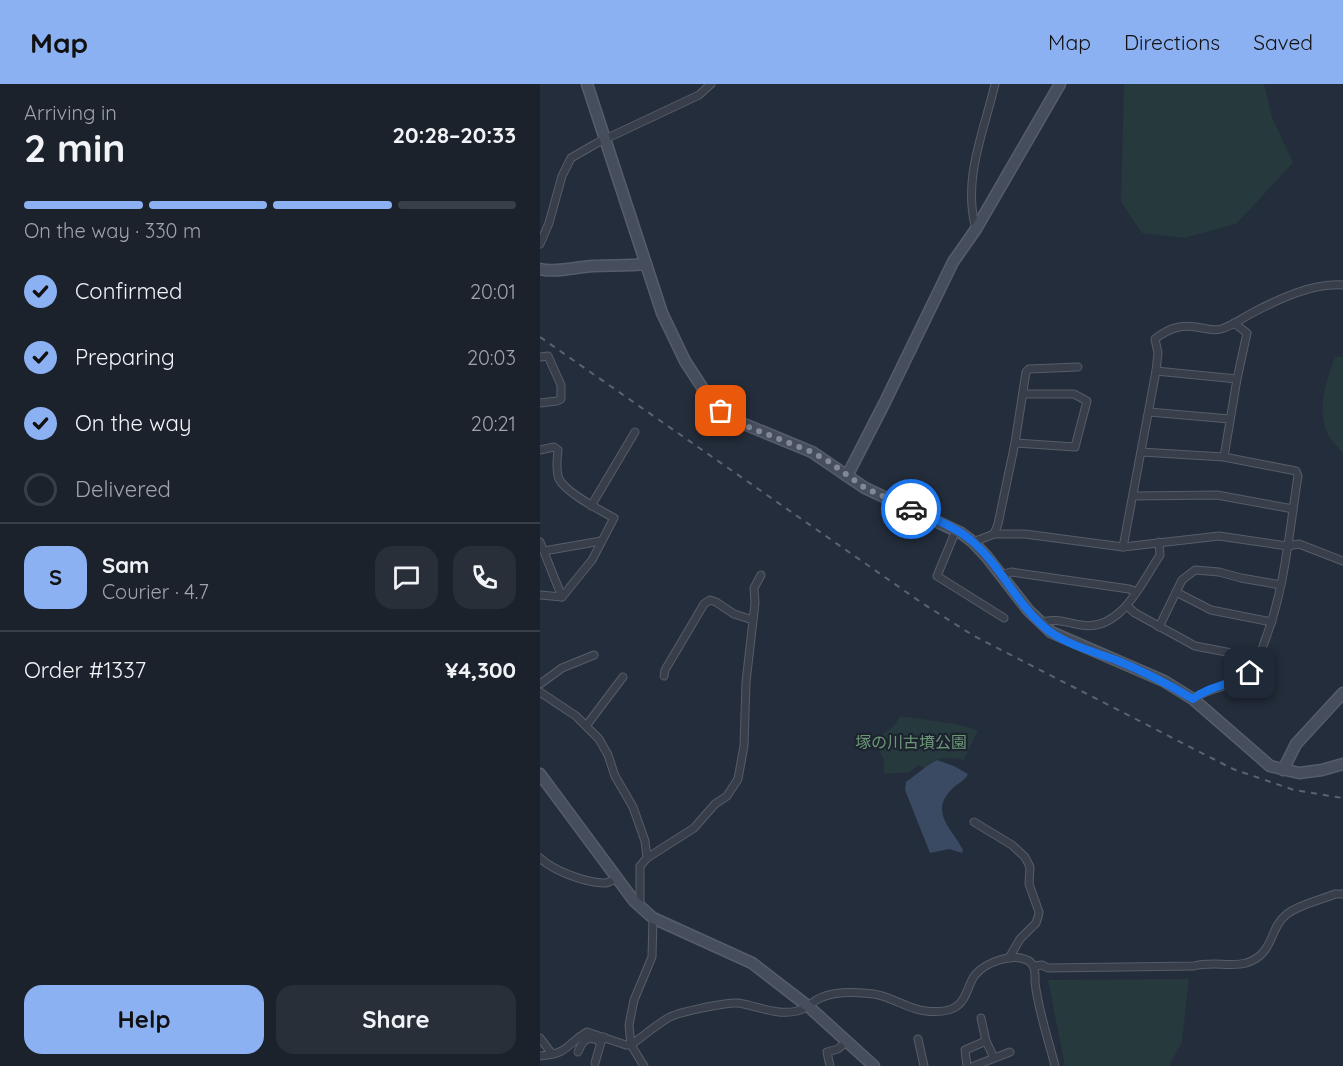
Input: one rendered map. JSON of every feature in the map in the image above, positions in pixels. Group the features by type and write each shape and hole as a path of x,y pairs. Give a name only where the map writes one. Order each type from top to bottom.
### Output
{"street":[{"path":"587,84 662,313 674,341 702,389 721,411 746,426 812,452 865,488 957,530 973,542 1040,623 1061,638 1141,670 1193,699 1270,766 1299,773 1343,764"},
{"path":"540,244 549,223 562,176 572,158 699,95 711,84"},
{"path":"976,229 972,214 971,183 995,84"},
{"path":"847,476 885,404 953,262 976,229 1060,84"},
{"path":"540,269 624,267 646,264"},
{"path":"1123,547 1156,371 1158,352 1155,339 1167,330 1186,325 1213,330 1222,329 1300,292 1331,284 1343,285"},
{"path":"1224,458 1247,333 1234,323"},
{"path":"540,357 548,357 561,385 561,399 540,403"},
{"path":"994,534 1015,443 1026,372 1029,369 1078,367"},
{"path":"1156,371 1237,379"},
{"path":"1015,443 1075,447 1087,401 1074,394 1023,394"},
{"path":"1149,412 1230,419"},
{"path":"591,506 635,432"},
{"path":"540,450 554,447 558,450 560,479 591,506 614,518 592,560 562,597"},
{"path":"1141,452 1224,458 1296,471 1298,476 1281,585 1272,622 1258,658 1250,673 1241,679 1201,693 1193,699"},
{"path":"1133,496 1217,495 1293,509"},
{"path":"957,530 937,576 1004,618"},
{"path":"973,542 994,534 1025,534 1123,547 1219,536 1287,546 1299,544 1343,561"},
{"path":"544,551 601,541"},
{"path":"540,542 562,597"},
{"path":"1040,623 1048,620 1097,626 1104,624 1127,606 1160,555 1159,542"},
{"path":"1159,627 1182,580 1195,570 1206,570 1281,585"},
{"path":"1000,575 1011,572 1129,589 1136,592"},
{"path":"640,908 640,866 647,858 694,828 715,804 727,796 738,779 744,746 744,709 754,588 761,575"},
{"path":"1176,592 1212,610 1272,622"},
{"path":"540,595 562,597"},
{"path":"664,676 704,603 710,600 716,602 734,614 753,620"},
{"path":"1127,606 1135,613 1195,646 1258,658"},
{"path":"540,684 562,668 594,655"},
{"path":"586,726 623,677"},
{"path":"540,692 586,726 599,739 608,755 615,776 633,807 645,841 647,858"},
{"path":"1283,770 1296,744 1343,693"},
{"path":"540,774 640,908 653,918 752,963 809,1007 874,1066"},
{"path":"974,822 1012,845 1025,857 1030,867 1029,884 1039,912 1038,917 1020,939 1009,958"},
{"path":"540,858 554,868 579,877 606,884 617,878"},
{"path":"1034,966 1041,965 1048,968 1194,966 1204,963 1246,963 1267,950 1277,927 1287,914 1335,894 1343,894"},
{"path":"644,1066 631,1045 630,1013 652,957 653,918"},
{"path":"578,1052 583,1041 590,1038 631,1045 670,1017 724,1003 738,1003 778,1012 795,1012 827,996 874,994 900,1001 916,1010 945,1011 957,1006 963,1000 974,976 983,968 997,961 1021,958 1034,966 1036,992 1055,1066"},
{"path":"981,1018 986,1041 994,1058"},
{"path":"540,1056 566,1050 579,1036 587,1032 602,1040"},
{"path":"540,1038 552,1054"},
{"path":"918,1039 924,1066"},
{"path":"595,1063 602,1040"},
{"path":"830,1066 827,1053 847,1041"},
{"path":"967,1066 965,1050 986,1041"},
{"path":"974,1066 1010,1052"}],"green space":[{"path":"1124,84 1264,84 1272,117 1293,163 1236,224 1184,238 1142,233 1121,202"},
{"path":"1335,357 1343,357 1343,453 1329,437 1323,416 1326,385"},
{"name":"塚の川古墳公園","path":"900,716 955,724 978,730 964,760 943,758 933,761 925,768 919,765 909,772 884,774 884,760 874,740 894,726"},
{"path":"1189,979 1182,1042 1169,1066 1065,1066 1048,980"}],"water":[{"path":"937,760 968,774 951,790 942,806 942,814 963,850 962,853 949,849 930,853 905,790 906,782"}],"railway":[{"path":"540,337 922,603 974,636 1233,769 1294,790 1343,798"}],"way so far":[{"path":"721,411 746,426 812,452 865,488 911,509"}],"route":[{"path":"911,509 948,525 973,542 1028,610 1042,625 1061,638 1141,670 1193,699 1201,693 1241,679 1250,673"}]}
